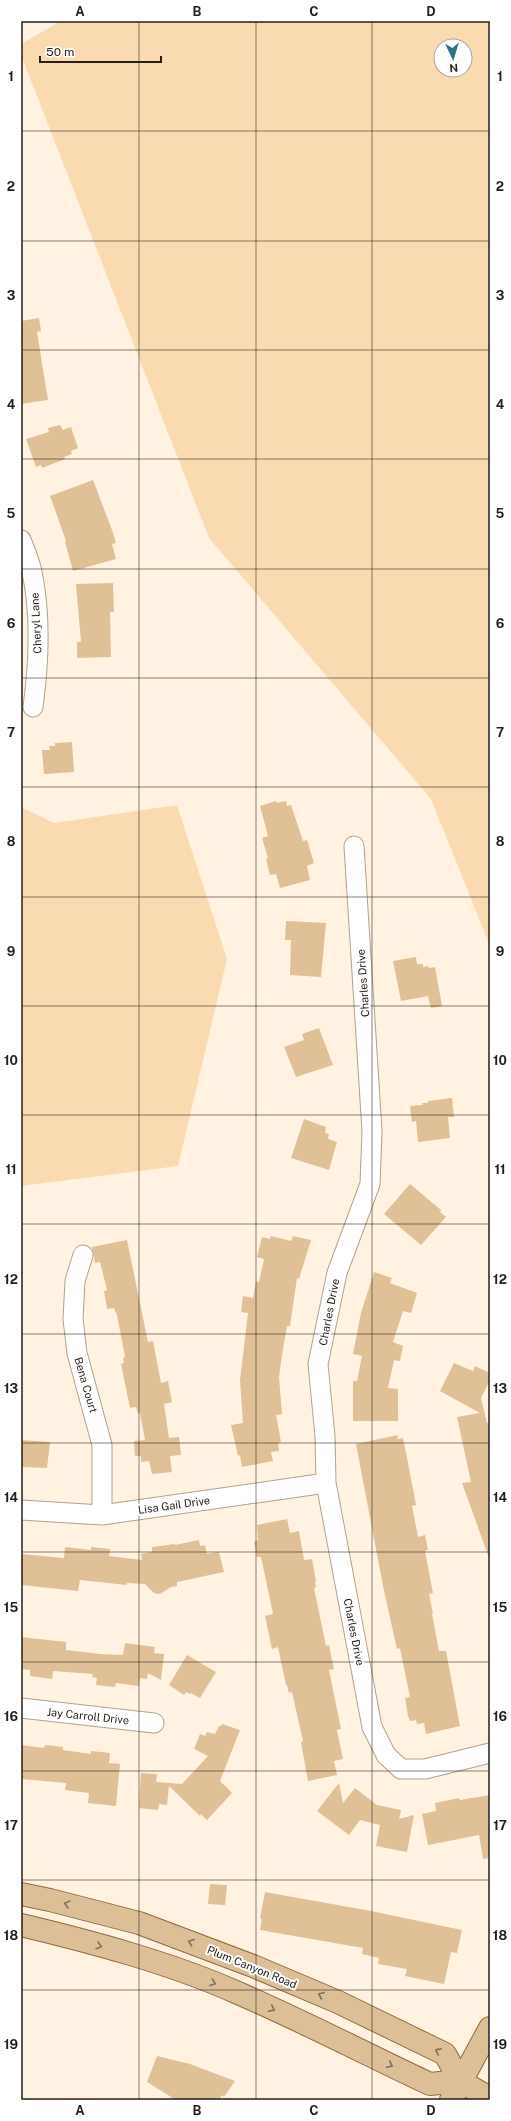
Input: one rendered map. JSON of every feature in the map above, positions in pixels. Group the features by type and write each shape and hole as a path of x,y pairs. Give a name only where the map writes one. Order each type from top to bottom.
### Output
{"main road":[{"name":"Plum Canyon Road","path":"21,1894 139,1923 246,1964 338,2002 446,2054 456,2091"},
{"path":"21,1926 60,1934 156,1962 237,1992 430,2084 456,2091 489,2097"},
{"path":"456,2091 490,2028"}],"street":[{"name":"Cheryl Lane","path":"21,540 32,571 28,593 38,673 33,707"},
{"name":"Charles Drive","path":"354,846 372,1131 370,1184 337,1272 318,1364 325,1436 326,1483 372,1727 386,1755 401,1768 425,1769 490,1754"},
{"name":"Bena Court","path":"83,1255 75,1281 73,1319 77,1353 102,1445 102,1515"},
{"name":"Lisa Gail Drive","path":"21,1510 102,1515 326,1483"},
{"name":"Jay Carroll Drive","path":"21,1708 154,1723"}],"shaded area":[{"path":"61,21 490,21 490,946 431,799 209,538 21,55 21,44"},
{"path":"177,805 227,959 178,1166 21,1186 21,807 54,823"}],"building":[{"path":"39,318 41,331 37,332 48,400 21,404 21,321"},
{"path":"60,425 63,430 71,427 78,448 71,451 72,454 64,457 65,459 42,468 41,465 36,467 26,439 49,432 48,428"},
{"path":"93,480 116,543 112,544 116,559 73,571 65,542 66,541 50,496"},
{"path":"113,583 114,612 110,612 111,657 77,658 77,642 81,642 76,584"},
{"path":"72,742 74,772 44,774 42,750 50,750 49,746 55,746 55,743"},
{"path":"276,801 277,803 286,801 287,806 291,805 303,841 307,840 314,863 307,866 310,880 280,888 276,874 270,875 266,859 268,858 262,838 268,836 260,806"},
{"path":"286,921 326,923 321,977 290,975 291,940 285,940"},
{"path":"416,957 417,964 423,964 423,967 428,966 429,968 435,967 442,1006 431,1008 428,996 401,1001 393,961"},
{"path":"319,1028 333,1065 296,1077 284,1047 304,1040 302,1034"},
{"path":"452,1098 454,1117 448,1117 450,1138 418,1142 416,1121 412,1122 410,1106 423,1105 422,1103 428,1103 428,1101"},
{"path":"304,1119 326,1127 325,1133 329,1134 328,1139 337,1142 329,1170 291,1158"},
{"path":"410,1184 441,1210 440,1212 446,1217 421,1245 384,1214"},
{"path":"271,1236 291,1241 293,1236 311,1240 299,1279 297,1278 290,1326 287,1326 282,1355 279,1377 282,1414 276,1415 281,1442 278,1443 279,1451 271,1452 273,1461 242,1467 231,1425 243,1423 240,1380 248,1313 241,1312 243,1296 253,1298 256,1281 259,1282 264,1259 257,1257 262,1237 270,1239"},
{"path":"127,1240 148,1342 153,1341 161,1383 168,1381 172,1402 164,1404 169,1438 179,1437 181,1455 170,1456 172,1472 152,1474 149,1461 141,1462 141,1456 135,1456 134,1441 145,1440 140,1413 138,1413 136,1407 130,1408 121,1364 124,1363 123,1358 125,1357 117,1315 114,1308 107,1309 104,1291 107,1290 100,1262 95,1263 92,1247"},
{"path":"374,1272 392,1278 390,1283 417,1293 411,1313 403,1311 393,1342 403,1346 400,1361 394,1360 388,1388 398,1389 398,1421 353,1421 353,1381 357,1381 362,1356 353,1354 361,1313"},
{"path":"454,1363 473,1371 475,1366 490,1373 490,1380 481,1398 487,1423 490,1422 490,1555 488,1555 462,1483 471,1482 457,1417 480,1413 440,1391"},
{"path":"398,1435 397,1439 403,1438 408,1463 416,1505 412,1506 418,1537 425,1535 428,1550 425,1551 433,1593 429,1594 432,1614 439,1651 446,1651 460,1726 426,1734 424,1723 417,1724 416,1720 410,1721 408,1716 405,1698 410,1697 400,1648 397,1649 384,1591 356,1444"},
{"path":"21,1440 50,1442 47,1468 21,1467"},
{"path":"287,1519 290,1533 299,1531 304,1560 312,1559 316,1582 316,1587 314,1588 326,1646 329,1645 334,1669 329,1670 341,1729 337,1730 343,1759 334,1761 337,1775 308,1781 301,1742 303,1741 292,1692 289,1693 286,1685 278,1647 272,1649 265,1616 273,1614 261,1557 257,1557 254,1542 258,1540 257,1525"},
{"path":"199,1540 200,1546 205,1545 207,1554 219,1552 224,1572 177,1582 177,1586 171,1587 160,1594 154,1593 145,1584 127,1583 127,1585 80,1580 78,1591 21,1585 21,1554 64,1558 65,1547 91,1550 91,1547 110,1549 109,1556 142,1560 141,1554 152,1552 152,1547 175,1545"},
{"path":"21,1637 66,1642 66,1650 100,1654 123,1655 125,1643 155,1647 154,1653 164,1654 161,1680 148,1673 147,1679 140,1678 139,1686 116,1683 115,1687 96,1685 97,1678 92,1677 93,1674 53,1671 52,1679 30,1676 30,1670 21,1669"},
{"path":"187,1655 216,1672 200,1698 186,1692 184,1695 169,1685"},
{"path":"222,1724 240,1730 220,1781 232,1793 207,1820 201,1814 200,1816 169,1786 167,1805 159,1804 158,1810 139,1808 141,1773 157,1774 156,1782 182,1784 208,1756 194,1749 200,1734 205,1736 207,1732 215,1734 219,1726"},
{"path":"21,1745 44,1748 45,1745 63,1747 63,1750 91,1754 91,1751 110,1753 109,1763 120,1764 116,1806 88,1803 89,1793 65,1790 66,1783 21,1779"},
{"path":"339,1783 343,1803 355,1788 377,1805 401,1810 399,1819 414,1815 407,1852 376,1846 380,1825 360,1820 349,1835 317,1811"},
{"path":"490,1795 490,1858 483,1859 479,1835 428,1845 422,1814 436,1811 435,1803 459,1798 460,1800"},
{"path":"210,1884 227,1885 225,1905 208,1904"},
{"path":"265,1892 371,1911 462,1930 457,1953 451,1952 444,1984 405,1976 407,1969 378,1964 379,1958 362,1954 363,1948 260,1930 262,1919 260,1918"},
{"path":"157,2056 190,2064 235,2081 224,2097 222,2095 219,2100 176,2100 147,2082"}]}
